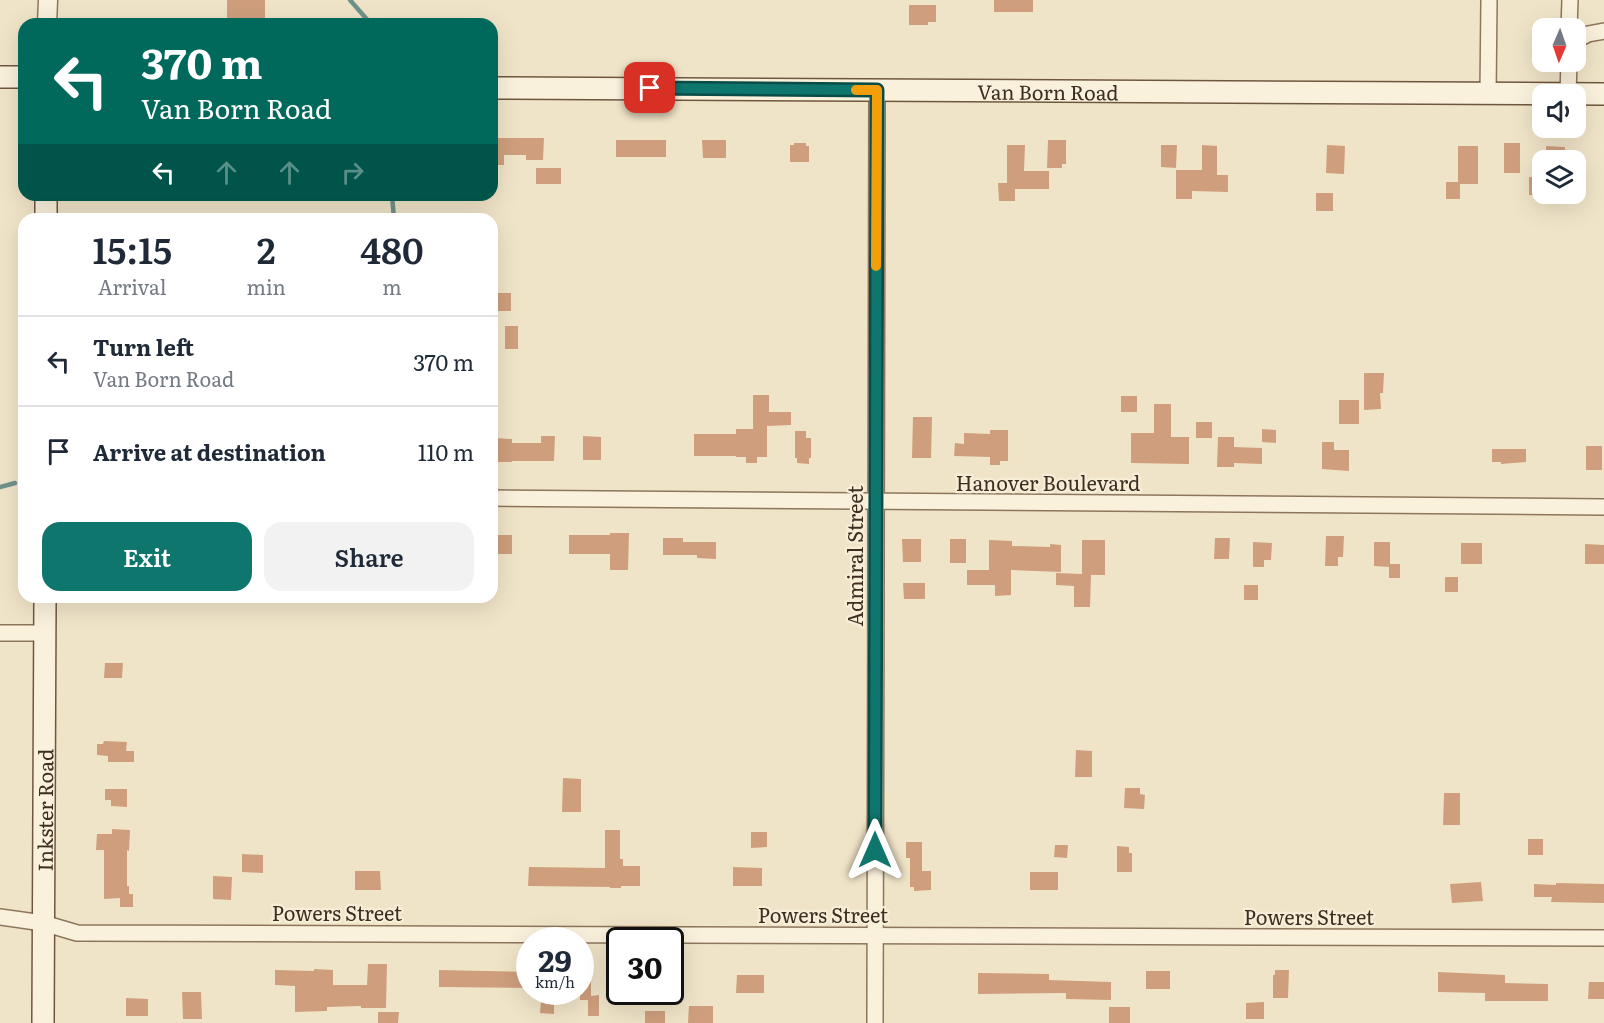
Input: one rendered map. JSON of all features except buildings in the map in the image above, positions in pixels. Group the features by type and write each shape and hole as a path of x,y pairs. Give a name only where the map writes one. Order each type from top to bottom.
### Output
{"main road":[{"path":"0,77 18,77"},
{"name":"Van Born Road","path":"498,88 1532,94"},
{"name":"Van Born Road","path":"1586,94 1604,94"},
{"name":"Inkster Road","path":"43,1023 45,603"}],"street":[{"path":"47,18 48,0"},
{"path":"1488,94 1489,0"},
{"path":"1569,18 1570,0"},
{"path":"1586,35 1604,31"},
{"name":"Admiral Street","path":"875,1023 877,90"},
{"name":"Hanover Boulevard","path":"498,498 1604,507"},
{"path":"0,633 44,633"},
{"name":"Powers Street","path":"0,917 43,923 77,933 1604,938"}],"waterway":[{"path":"350,0 366,18"},
{"path":"392,201 394,213"},
{"path":"0,487 15,483"}],"slow traffic":[{"path":"856,90 877,90 876,266"}],"route":[{"path":"650,88 877,90 875,850"}]}
